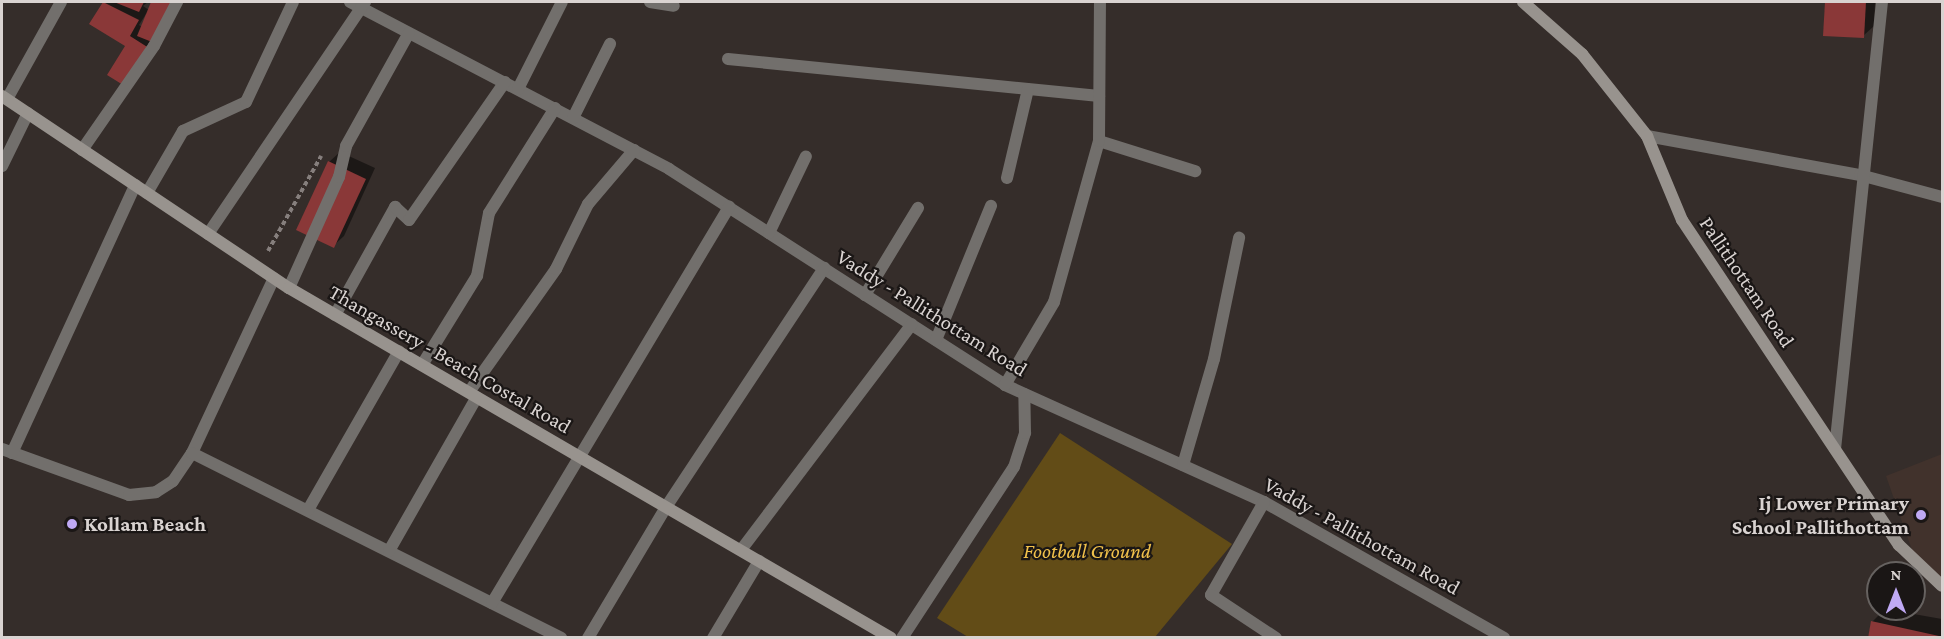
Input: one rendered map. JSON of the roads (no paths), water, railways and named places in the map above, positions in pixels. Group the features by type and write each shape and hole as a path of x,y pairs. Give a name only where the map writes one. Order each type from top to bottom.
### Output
{"street":[{"path":"4,98 61,2"},
{"path":"82,150 154,46 177,2"},
{"path":"147,193 183,131 246,102 293,2"},
{"name":"Vaddy - Pallithottam Road","path":"350,2 364,5 409,33 634,150 729,207 1005,385 1264,502 1504,638"},
{"path":"518,89 562,2"},
{"path":"650,2 674,6"},
{"path":"1005,385 1054,303 1099,141 1100,2"},
{"name":"Pallithottam Road","path":"1523,2 1582,54 1647,136 1682,220 1899,545 1942,586"},
{"path":"1835,449 1860,175 1882,2"},
{"path":"208,234 364,5"},
{"path":"289,288 339,177 346,146 409,33"},
{"path":"573,118 610,44"},
{"path":"728,59 1099,96"},
{"path":"336,315 394,207 409,220 505,82"},
{"path":"1007,178 1028,89"},
{"name":"Thangassery - Beach Costal Road","path":"4,98 289,288 891,638"},
{"path":"422,365 477,276 489,213 555,108"},
{"path":"2,166 28,114"},
{"path":"1647,136 1860,175 1942,197"},
{"path":"1099,141 1196,171"},
{"path":"389,551 473,395 556,269 588,204 634,150"},
{"path":"769,233 806,156"},
{"path":"135,185 7,451 129,495 156,492 173,481 192,453 274,278"},
{"path":"936,340 991,206"},
{"path":"492,603 576,454 729,207"},
{"path":"865,295 918,208"},
{"path":"1183,465 1214,359 1239,238"},
{"path":"588,638 666,507 824,268"},
{"path":"741,550 912,324"},
{"path":"308,510 399,351"},
{"path":"903,638 1014,467 1025,433 1024,394"},
{"path":"192,453 561,638"},
{"path":"1264,502 1210,595 1276,638"},
{"path":"713,638 759,561"}],"place":[{"name":"Ij Lower Primary School Pallithottam","path":"1921,515"},
{"name":"Kollam Beach","path":"72,524"}],"park label":[{"name":"Football Ground","path":"1087,551"}]}
